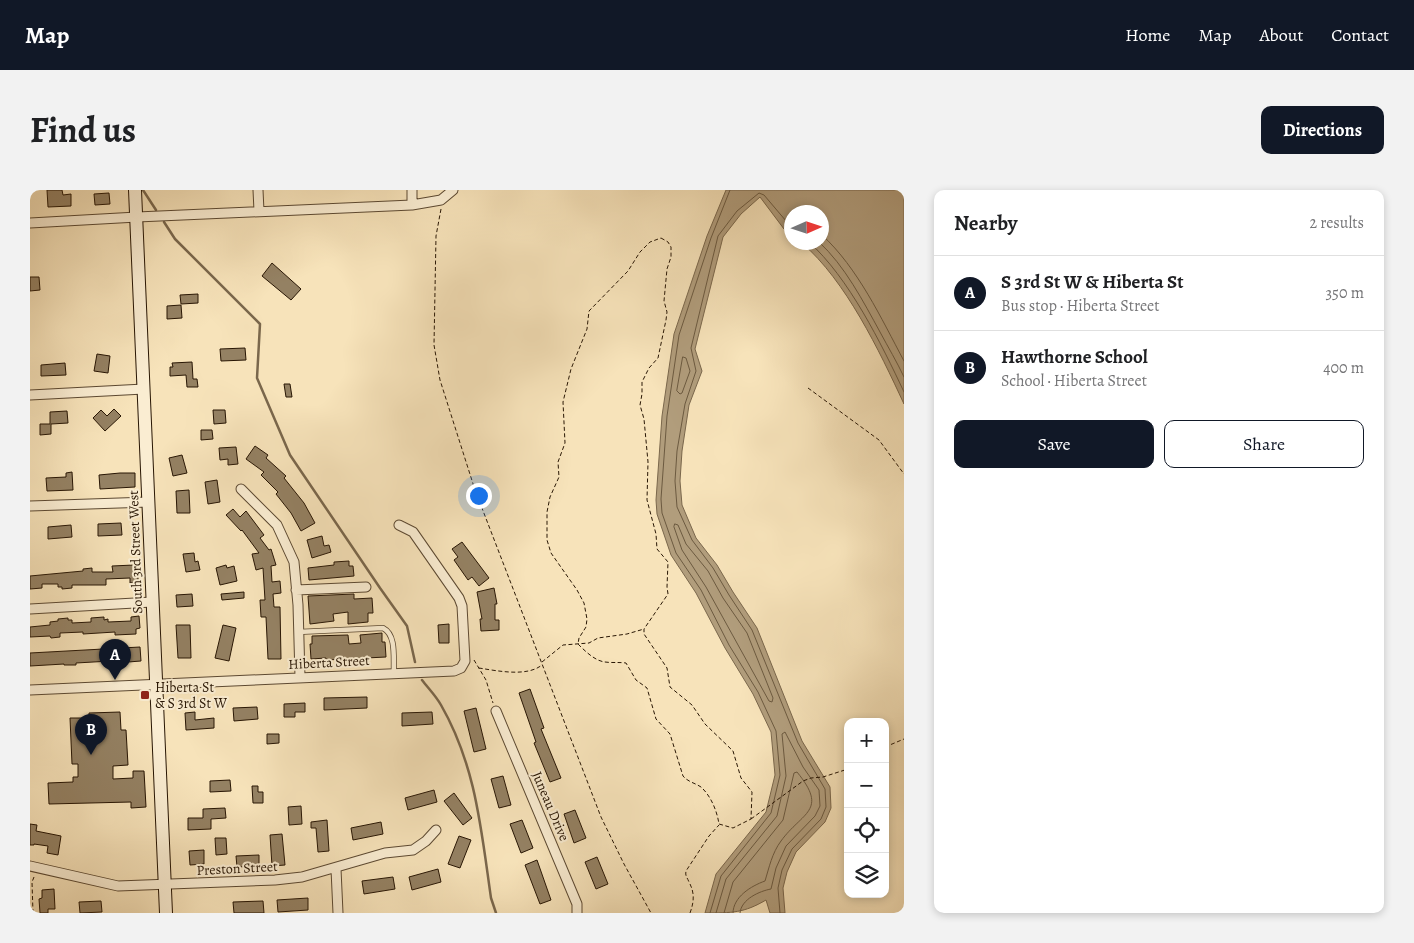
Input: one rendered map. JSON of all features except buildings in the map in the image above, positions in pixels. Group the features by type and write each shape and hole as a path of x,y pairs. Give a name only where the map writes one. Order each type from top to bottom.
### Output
{"street":[{"name":"South 3rd Street West","path":"135,190 166,913"},
{"path":"258,190 259,212"},
{"path":"412,190 412,205"},
{"path":"30,224 137,217 412,205 441,200 453,190"},
{"path":"30,395 144,389"},
{"path":"241,489 277,525 294,562 300,677"},
{"path":"30,506 148,502"},
{"name":"Hiberta Street","path":"30,690 454,671 461,668 465,661 463,612 459,598 413,532 398,525"},
{"path":"296,590 366,587"},
{"path":"30,609 152,602"},
{"name":"Juneau Drive","path":"496,711 577,904 577,913"},
{"name":"Preston Street","path":"30,866 118,886 302,878 385,853 414,850 436,830"},
{"path":"336,868 338,913"}],"lane":[{"path":"298,632 383,628 389,631 392,638 394,673"}],"path":[{"path":"441,200 441,212 436,236 434,345 440,380 476,490 601,817 651,913"},
{"path":"578,644 588,619 584,603 578,590 551,553 547,540 547,512 550,496 559,477 558,462 565,443 563,402 571,369 587,329 589,312 628,271 640,252 650,242 660,238 668,242 671,252 664,301 667,312 658,358 649,368 642,382 640,405 644,419 648,462 647,500 656,534 657,550 668,562 668,594 644,628 644,634 667,668 670,687 692,705 705,724 733,751 741,778 752,792 751,819"},
{"path":"808,388 880,440 904,474"},
{"path":"480,668 501,671 536,670 563,645 589,643 598,638 627,634 644,628"},
{"path":"578,644 596,658 605,662 616,661 626,663 636,680 647,688 656,720 670,734 684,776 687,780 701,787 712,802 719,824"},
{"path":"474,660 486,680 496,711"},
{"path":"889,745 904,739"},
{"path":"719,824 733,828 751,819 803,781 844,770"},
{"path":"690,913 694,903 693,890 685,876 686,870 719,824"},
{"path":"33,913 32,882 34,877"}],"water":[{"path":"726,190 904,190 904,404 884,361 847,296 809,250 829,250 829,205 784,205 784,229 760,197 741,214 723,237 695,349 702,371 689,405 682,451 680,481 682,505 696,538 717,565 757,628 802,741 830,787 831,808 825,822 796,852 787,872 783,888 785,913 770,913 766,900 751,908 737,911 705,913 716,874 766,812 775,775 771,732 753,694 725,648 696,593 671,555 657,514 656,500 662,416 674,334 707,236"}],"waterway":[{"path":"143,190 156,210"},
{"path":"164,222 175,239 260,324 257,378 290,455 407,626 415,662"},
{"path":"422,680 441,705 453,728 470,775 480,823 491,898 496,913"}],"place":[{"name":"S 3rd St W & Hiberta St","path":"115,680"},
{"name":"Hiberta St & S 3rd St W","path":"145,695"},
{"name":"Hawthorne School","path":"91,755"}]}
